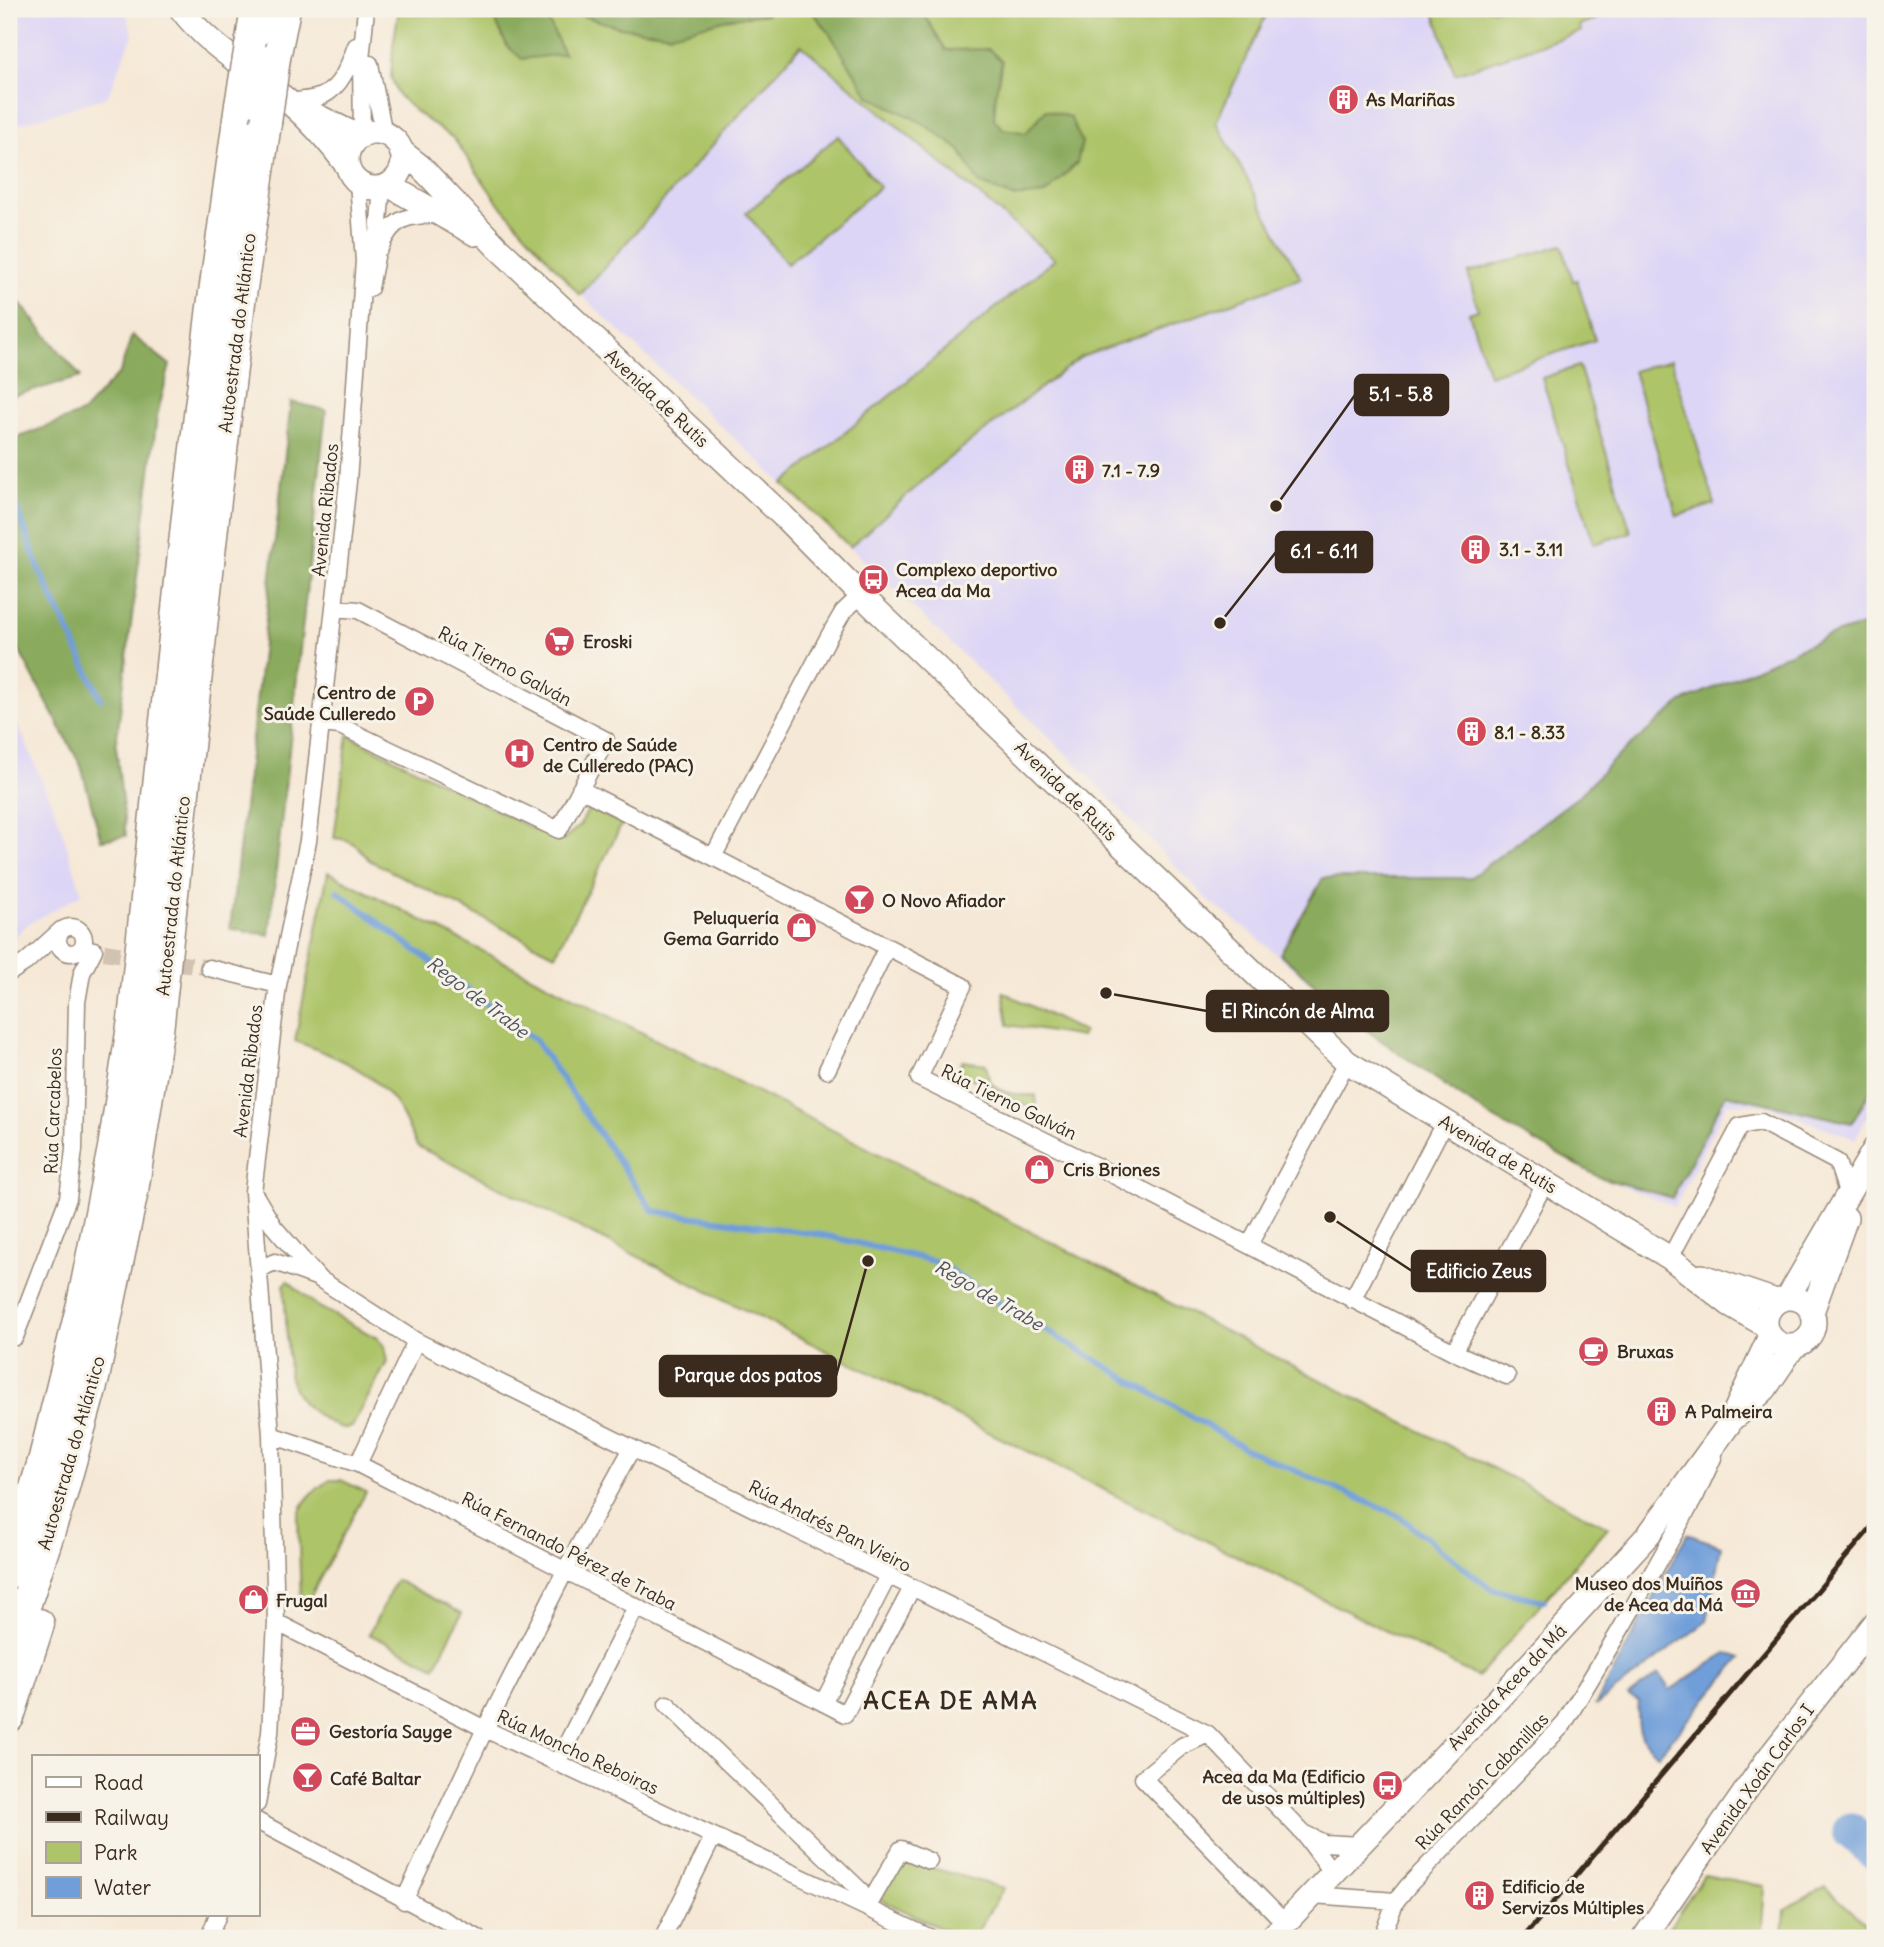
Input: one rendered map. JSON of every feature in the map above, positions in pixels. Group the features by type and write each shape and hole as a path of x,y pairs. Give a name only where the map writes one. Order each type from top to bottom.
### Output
{"highway":[{"name":"Autoestrada do Atlántico","path":"9,1573 44,1458 82,1304 113,1148 134,1020 188,502 212,307 256,9"},
{"name":"Autoestrada do Atlántico","path":"9,1655 62,1494 93,1378 133,1191 158,1031 240,302 265,123 285,9"},
{"path":"9,1717 50,1586 62,1494"}],"street":[{"path":"181,9 225,55 289,102 330,142 353,175 369,187 385,186 401,170 401,151 397,144 289,102"},
{"path":"289,102 324,95 340,80 350,65 365,15"},
{"path":"353,175 349,150 369,135 372,85 365,15"},
{"name":"Avenida de Rutis","path":"401,151 420,166 496,246 783,516 861,595 1347,1062 1678,1264"},
{"name":"Avenida Ribados","path":"259,1793 270,1733 276,1622 271,1435 253,1192 278,985 308,841 335,608 359,345 364,256 353,175"},
{"name":"Avenida Ribados","path":"359,345 376,257 385,186"},
{"name":"Avenida de Rutis","path":"385,186 496,246"},
{"path":"376,257 386,233 398,222 415,214 440,215"},
{"path":"713,857 818,656 843,612 861,595"},
{"name":"Rúa Tierno Galván","path":"322,724 340,726 559,830 606,740 358,610 335,608"},
{"name":"Rúa Tierno Galván","path":"580,789 963,986 919,1079 1249,1245 1454,1352 1507,1376"},
{"path":"9,973 61,930 71,927 80,931 84,940 94,949"},
{"path":"61,930 58,945 65,953"},
{"path":"827,1070 887,947"},
{"path":"26,961 94,949"},
{"name":"Rúa Carcabelos","path":"9,1324 15,1337 68,1198 74,1150 77,1002 82,973 94,949"},
{"path":"209,968 278,985"},
{"path":"1249,1245 1347,1062"},
{"path":"1352,1300 1444,1122"},
{"path":"1678,1264 1740,1126 1761,1122 1837,1162 1848,1195"},
{"path":"1729,1424 1768,1331 1767,1312 1782,1299 1875,1148"},
{"path":"1812,1312 1863,1169"},
{"path":"1454,1352 1545,1183"},
{"name":"Rúa Andrés Pan Vieiro","path":"253,1192 274,1227 318,1278"},
{"name":"Rúa Andrés Pan Vieiro","path":"259,1269 275,1262 318,1278 416,1341 1208,1734 1304,1834 1333,1873"},
{"path":"1678,1264 1782,1299 1802,1301 1812,1312 1814,1319 1811,1334 1794,1346 1765,1389 1729,1424"},
{"path":"1678,1264 1768,1331 1780,1345 1794,1346"},
{"path":"358,1464 416,1341"},
{"name":"Avenida Acea da Má","path":"1278,1931 1648,1534 1729,1424"},
{"name":"Rúa Ramón Cabanillas","path":"1381,1938 1396,1902 1408,1886 1563,1724 1623,1625 1696,1494 1729,1424"},
{"name":"Rúa Fernando Pérez de Traba","path":"271,1435 358,1464 845,1714 912,1588"},
{"path":"404,1900 485,1729 565,1571 632,1448"},
{"path":"823,1703 888,1576"},
{"path":"557,1763 636,1607"},
{"name":"Rúa Moncho Reboiras","path":"276,1622 485,1729 931,1938"},
{"name":"Avenida Xoán Carlos I","path":"1644,1938 1767,1760 1875,1623"},
{"path":"667,1704 861,1891 867,1908"},
{"path":"1208,1734 1182,1746 1143,1778 1278,1931"},
{"path":"259,1822 478,1938"},
{"name":"Rúa Andrés Pan Vieiro","path":"1304,1834 1324,1843 1360,1845"},
{"path":"663,1938 713,1837"},
{"path":"867,1908 901,1849 929,1861"},
{"path":"1312,1895 1396,1902"},
{"path":"209,1938 217,1916"}],"shaded area":[{"path":"9,9 125,9 133,35 107,97 9,127"},
{"path":"1269,9 1875,9 1875,1102 1855,1139 1765,1105 1727,1103 1675,1207 1599,1177 1489,1116 1369,1032 1243,926 1210,902 1082,769 850,547 944,462 1081,357 1301,278 1216,122"},
{"path":"801,44 1055,259 783,484 581,295"},
{"path":"9,704 58,818 82,894 28,924 9,943"}],"green space":[{"path":"399,9 1269,9 1216,122 1301,278 1081,357 944,462 850,547 783,484 1055,259 801,45 580,295 496,200 454,139 416,112 398,95 391,78"},
{"path":"490,9 543,9 564,54 522,59 507,46"},
{"path":"571,9 767,9 767,14 731,18 671,34 619,27 576,14"},
{"path":"810,9 917,9 925,16 946,50 989,49 1002,61 994,119 1003,129 1026,133 1046,110 1070,117 1082,142 1077,163 1045,194 1013,197 979,183 960,150 921,122 869,96 828,31"},
{"path":"1433,9 1625,9 1579,25 1581,31 1455,74"},
{"path":"838,136 880,187 787,264 746,213"},
{"path":"1562,245 1573,281 1577,280 1595,340 1489,375 1469,313 1478,310 1468,273"},
{"path":"9,290 81,377 9,397"},
{"path":"132,335 170,365 157,416 116,745 126,836 101,840 81,766 9,632 9,441 82,413 120,372"},
{"path":"1671,360 1715,504 1677,516 1633,371"},
{"path":"1579,366 1631,532 1594,544 1542,378"},
{"path":"291,402 326,410 269,935 230,929"},
{"path":"1875,622 1875,1024 1872,1088 1852,1123 1726,1094 1672,1198 1599,1177 1489,1116 1369,1032 1280,954 1323,878 1470,878 1580,795 1611,762 1682,702 1825,637"},
{"path":"348,735 549,837 563,840 580,825 589,808 622,824 555,955 369,860 350,842 334,838"},
{"path":"328,872 1608,1527 1478,1677 417,1146 397,1106 377,1083 338,1058 295,1041"},
{"path":"1003,992 1083,1032 1081,1037 1008,1025"},
{"path":"962,1061 986,1064 991,1082 1005,1092 1036,1095 1037,1111 957,1071"},
{"path":"288,1281 317,1306 377,1338 384,1346 387,1362 352,1427 339,1427 313,1412 298,1396 292,1383 289,1375 284,1285"},
{"path":"330,1480 341,1480 366,1492 307,1603 301,1600 298,1518 302,1506 310,1496"},
{"path":"396,1580 462,1613 435,1667 369,1634"},
{"path":"901,1859 1004,1888 973,1938 961,1938 879,1899"},
{"path":"1704,1875 1765,1886 1761,1938 1662,1938"},
{"path":"1825,1887 1875,1932 1875,1938 1783,1938 1785,1909"}],"water":[{"path":"1687,1534 1721,1546 1707,1621 1595,1706"},
{"path":"1726,1653 1741,1658 1658,1755 1642,1737 1638,1718 1639,1701 1628,1696 1659,1674 1670,1690"}],"waterway":[{"name":"Rego de Trabe","path":"9,486 39,569 101,699"},
{"name":"Rego de Trabe","path":"337,891 535,1040 653,1211 823,1235 938,1262 993,1299 1246,1449 1399,1516 1491,1589 1544,1601"},
{"name":"Rego de Trabe","path":"1851,1831 1875,1851"}],"tunnel":[{"path":"104,952 209,968"}],"railway":[{"path":"1523,1938 1875,1523"}],"place":[{"name":"As Mariñas","path":"1343,99"},
{"name":"7.1 - 7.9","path":"1079,470"},
{"name":"5.1 - 5.8","path":"1276,506"},
{"name":"3.1 - 3.11","path":"1476,549"},
{"name":"Complexo deportivo Acea da Ma","path":"873,579"},
{"name":"6.1 - 6.11","path":"1220,623"},
{"name":"Eroski","path":"560,641"},
{"name":"Centro de Saúde Culleredo","path":"419,702"},
{"name":"8.1 - 8.33","path":"1471,732"},
{"name":"Centro de Saúde de Culleredo (PAC)","path":"520,754"},
{"name":"O Novo Afiador","path":"859,900"},
{"name":"Peluquería Gema Garrido","path":"802,927"},
{"name":"El Rincón de Alma","path":"1106,993"},
{"name":"Cris Briones","path":"1040,1169"},
{"name":"Edificio Zeus","path":"1330,1217"},
{"name":"Parque dos patos","path":"868,1261"},
{"name":"Bruxas","path":"1594,1351"},
{"name":"A Palmeira","path":"1662,1411"},
{"name":"Museo dos Muíños de Acea da Má","path":"1746,1593"},
{"name":"Frugal","path":"253,1600"},
{"name":"Gestoría Sayge","path":"306,1731"},
{"name":"Café Baltar","path":"307,1778"},
{"name":"Acea da Ma (Edificio de usos múltiples)","path":"1388,1786"},
{"name":"Edificio de Servizos Múltiples","path":"1479,1896"}],"district":[{"name":"ACEA DE AMA","path":"951,1700"}]}
